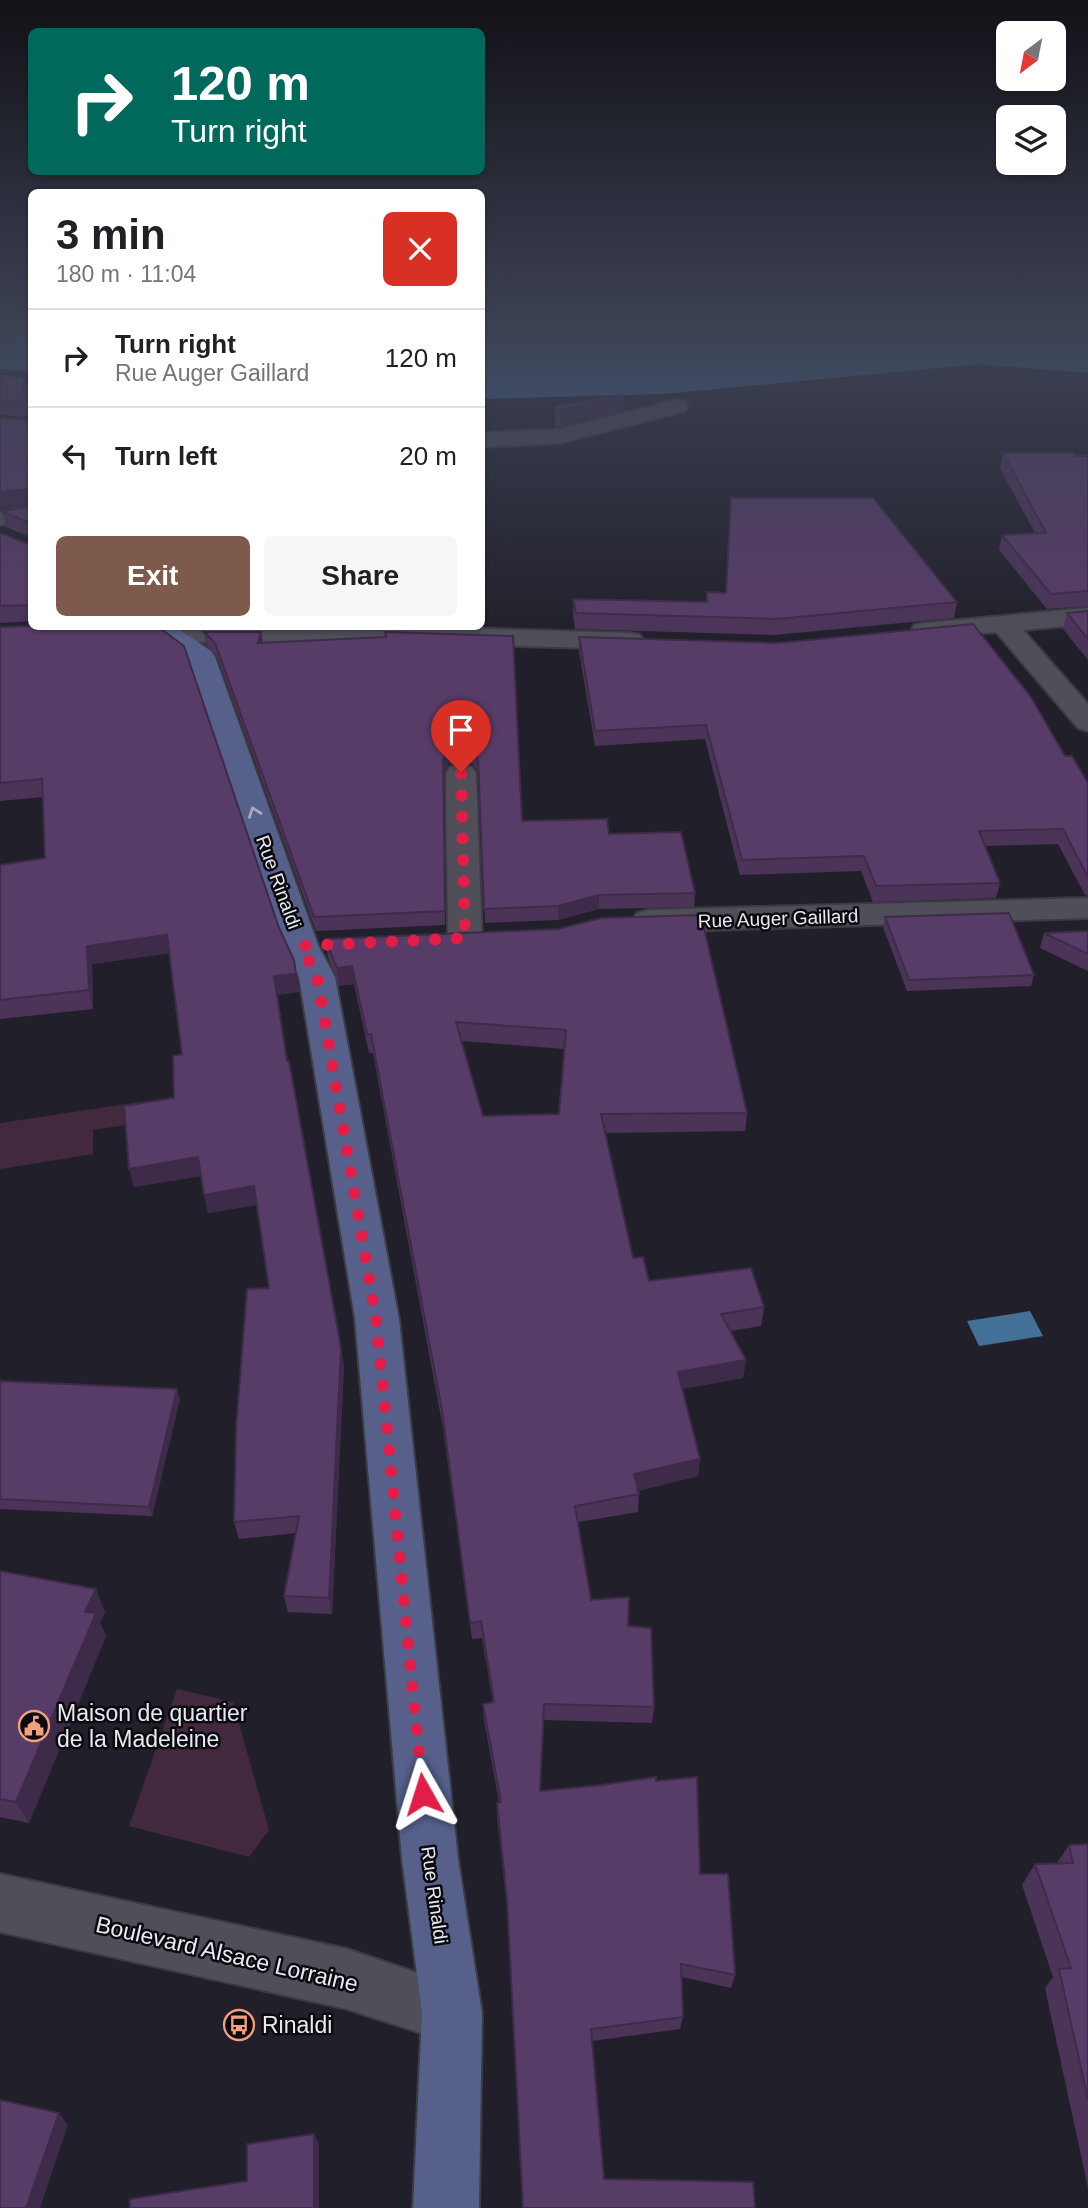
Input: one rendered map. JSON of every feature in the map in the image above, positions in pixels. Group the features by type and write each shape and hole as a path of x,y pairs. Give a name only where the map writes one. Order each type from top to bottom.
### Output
{"street":[{"path":"485,440 568,434"},
{"path":"4,531 28,516"},
{"path":"895,634 1088,616"},
{"path":"1002,623 1088,722"},
{"name":"Rue Rinaldi","path":"160,630 201,657 319,945 317,976 376,1319 430,1859 452,2013 446,2208"},
{"path":"201,630 654,642"},
{"path":"461,772 465,938"},
{"name":"Rue Auger Gaillard","path":"613,922 1088,908"},
{"name":"Boulevard Alsace Lorraine","path":"0,1903 346,1979 452,2013"}],"shaded area":[{"path":"213,1091 160,1120 93,1130 93,1154 0,1169 0,1123"},
{"path":"177,1689 233,1702 269,1830 249,1857 129,1826"}],"water":[{"path":"1030,1311 1043,1336 979,1346 967,1321"}],"building":[{"path":"0,434 28,434 28,489 0,492"},
{"path":"1003,453 1074,453 1076,456 1088,456 1088,591 1051,594 1002,535 1046,533"},
{"path":"731,498 873,498 957,602 777,619 576,613 573,599 707,602 707,592 726,593"},
{"path":"28,507 28,523 2,511"},
{"path":"0,533 28,544 28,605 0,606"},
{"path":"1088,611 1088,639 1067,613"},
{"path":"973,624 1031,697 1065,756 1072,756 1088,783 1088,877 1063,829 979,831 1000,883 876,886 864,856 742,860 706,725 595,731 579,637 777,643"},
{"path":"28,626 28,630 162,630 184,646 279,928 294,960 296,974 274,976 287,1061 341,1348 329,1598 284,1596 299,1516 234,1522 236,1428 247,1289 269,1288 254,1186 204,1195 198,1157 129,1169 124,1106 174,1098 173,1056 182,1054 167,935 87,946 89,990 0,1000 0,865 45,858 42,779 0,783 0,627"},
{"path":"204,632 261,632 258,643 386,637 385,632 513,636 522,821 607,819 609,834 681,832 695,893 599,895 558,906 484,909 478,759 472,751 460,748 449,751 443,759 445,911 314,917 215,643"},
{"path":"1009,913 1034,975 909,980 885,917"},
{"path":"701,915 747,1113 601,1114 633,1258 643,1257 649,1281 751,1268 764,1307 721,1314 746,1360 678,1372 700,1459 634,1474 639,1494 575,1506 591,1600 629,1597 628,1626 651,1628 654,1707 544,1704 540,1791 656,1777 656,1781 697,1777 700,1874 728,1874 735,1975 681,1964 683,2017 591,2029 604,2179 753,2182 755,2208 523,2208 507,1901 497,1803 501,1802 483,1704 494,1702 481,1621 470,1623 442,1410 371,1034 367,1034 352,966 337,968 325,939 558,929 601,918","holes":["456,1022 566,1030 559,1114 483,1116"]},
{"path":"1088,931 1088,954 1044,933"},
{"path":"0,1381 177,1389 149,1507 0,1499"},
{"name":"Maison de quartier de la Madeleine","path":"0,1571 96,1589 85,1612 96,1613 16,1802 0,1799"},
{"path":"1088,1844 1088,2100 1059,1969 1071,1968 1035,1864 1073,1863 1069,1845"},
{"path":"0,2100 59,2113 26,2208 0,2208"},
{"path":"314,2134 314,2208 130,2208 130,2199 247,2181 247,2144"}],"place":[{"name":"Maison de quartier de la Madeleine","path":"34,1726"},
{"name":"Rinaldi","path":"239,2025"}],"route":[{"path":"423,1794 376,1319 317,976 301,946 465,938 461,772"}]}
